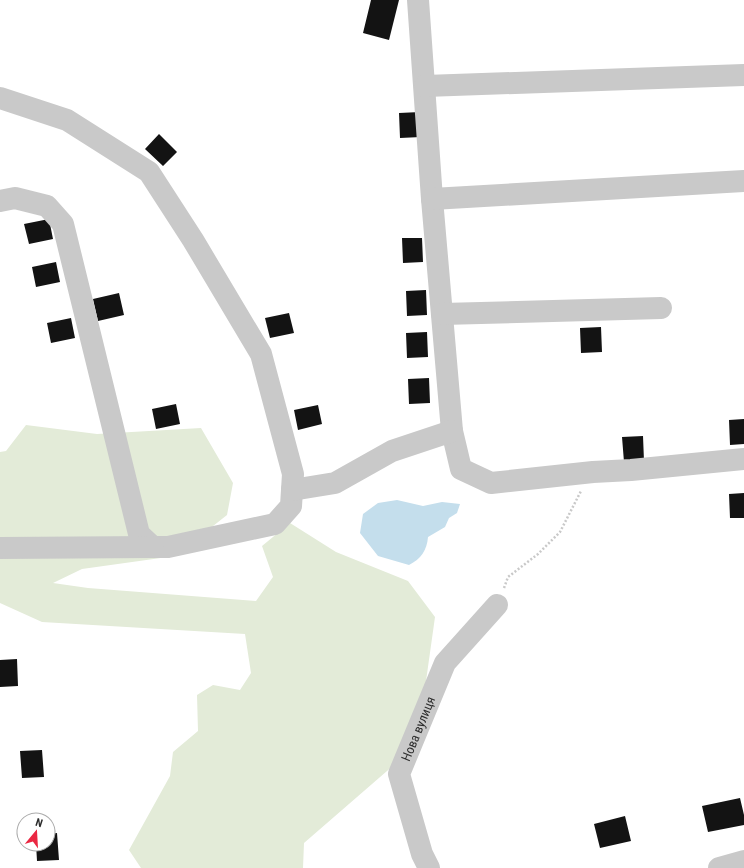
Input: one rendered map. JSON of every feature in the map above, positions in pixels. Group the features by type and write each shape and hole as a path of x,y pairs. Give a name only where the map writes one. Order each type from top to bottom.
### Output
{"street":[{"path":"418,0 432,199 452,431 461,469 491,483 744,458"},
{"path":"425,86 744,75"},
{"path":"0,98 67,120 149,172 193,240 261,354 292,474 291,506 275,524 168,547 0,548"},
{"path":"432,199 744,181"},
{"path":"0,201 15,198 47,206 63,224 139,534 153,547"},
{"path":"442,314 660,308"},
{"path":"292,490 335,483 392,450 452,431"},
{"name":"Нова вулиця","path":"429,868 422,854 399,774 445,663 497,606"},
{"path":"719,868 744,861"}],"path":[{"path":"497,606 508,577 538,554 560,532 593,472"}],"green space":[{"path":"26,425 97,434 201,428 233,483 227,515 175,556 82,569 53,583 88,588 256,601 273,577 262,546 290,523 336,552 408,581 435,617 417,745 304,843 303,868 141,868 129,850 170,776 173,752 198,731 197,695 213,685 240,690 251,673 245,634 42,622 0,603 0,452 6,451"}],"water":[{"path":"397,500 423,506 442,502 460,504 457,513 449,518 445,527 428,537 423,554 409,565 378,556 360,533 363,514 378,503"}],"building":[{"path":"371,0 399,0 389,40 363,33"},
{"path":"420,112 421,137 400,138 399,113"},
{"path":"159,134 177,152 163,166 145,149"},
{"path":"49,219 53,239 29,244 24,224"},
{"path":"402,238 422,238 423,262 403,263"},
{"path":"56,262 60,282 36,287 32,267"},
{"path":"426,290 427,315 407,316 406,291"},
{"path":"119,293 124,315 98,321 93,299"},
{"path":"289,313 294,333 270,338 265,318"},
{"path":"71,318 75,338 51,343 47,323"},
{"path":"601,327 602,352 581,353 580,328"},
{"path":"427,332 428,357 407,358 406,333"},
{"path":"429,378 430,403 409,404 408,379"},
{"path":"176,404 180,424 156,429 152,409"},
{"path":"318,405 322,424 298,430 294,410"},
{"path":"744,419 744,444 730,445 729,420"},
{"path":"643,436 644,461 624,462 622,437"},
{"path":"744,493 744,518 730,518 729,494"},
{"path":"17,659 18,686 0,687 0,660"},
{"path":"42,750 44,777 22,778 20,751"},
{"path":"740,798 744,815 744,825 708,832 702,806"},
{"path":"625,816 631,841 600,848 594,824"},
{"path":"56,833 59,860 37,861 36,852 56,852"}]}
